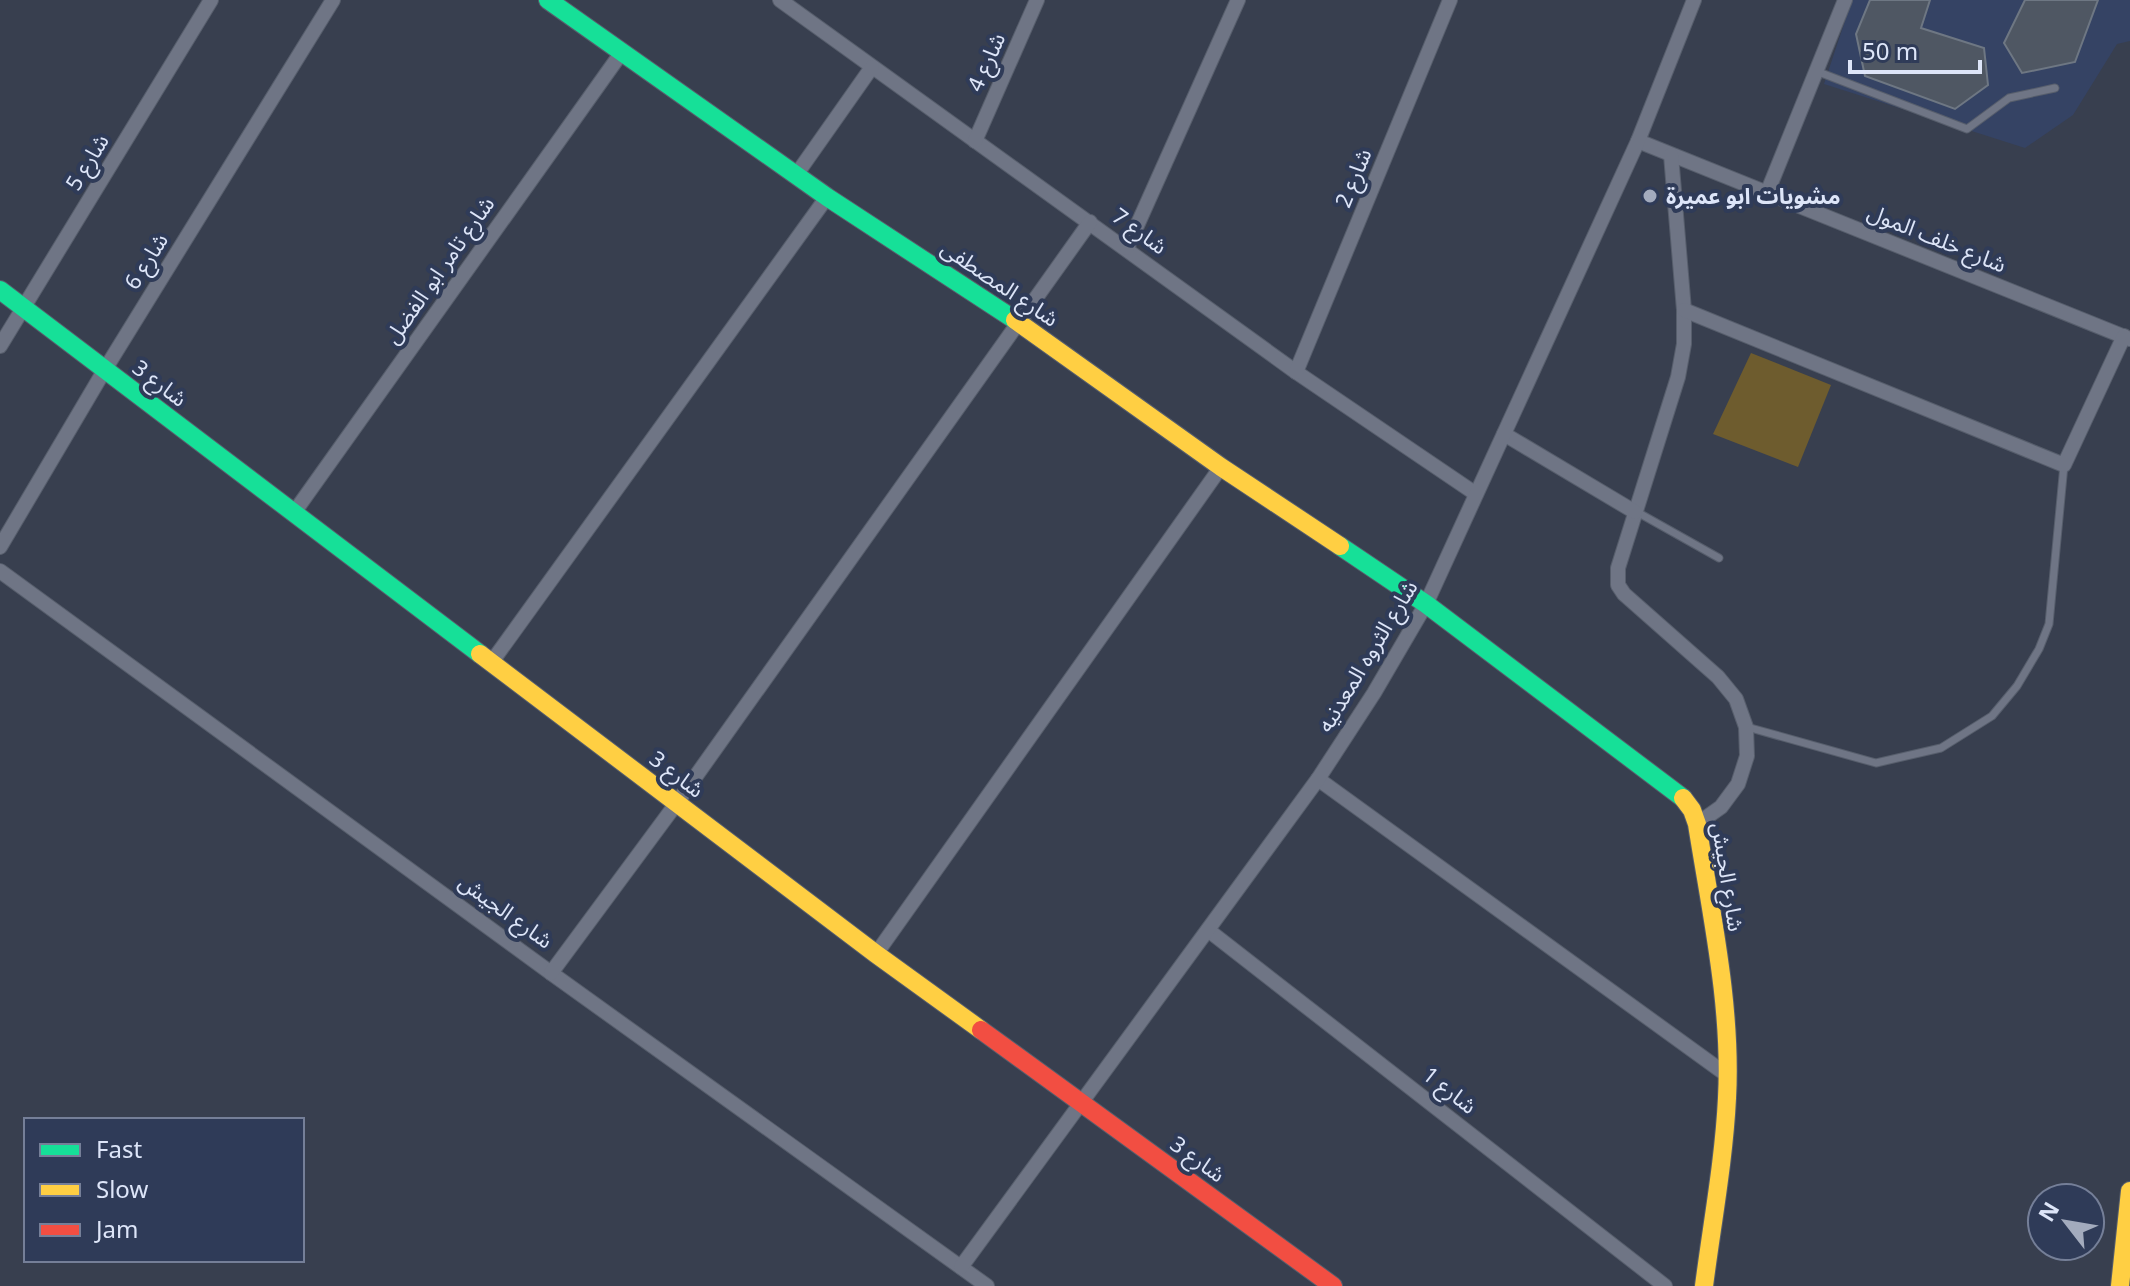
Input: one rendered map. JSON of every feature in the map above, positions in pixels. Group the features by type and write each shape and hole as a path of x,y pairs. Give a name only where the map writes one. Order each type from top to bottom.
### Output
{"street":[{"name":"شارع 5","path":"0,346 211,0"},
{"name":"شارع 6","path":"0,547 104,371 333,0"},
{"name":"شارع المصطفى","path":"548,0 569,6 622,52 827,197 1017,322 1221,467 1426,604"},
{"name":"شارع 7","path":"780,0 1296,372 1476,494"},
{"path":"804,17 810,0"},
{"name":"شارع 4","path":"975,141 1037,0"},
{"path":"1127,248 1238,0"},
{"name":"شارع 2","path":"1296,372 1450,0"},
{"name":"شارع الثروه المعدنيه","path":"961,1267 1318,779 1374,693 1426,604 1638,141 1694,0"},
{"path":"1767,193 1845,0"},
{"name":"شارع تامر ابو الفضل","path":"293,514 622,52"},
{"path":"796,175 872,67"},
{"name":"شارع خلف المول","path":"1638,141 2127,338"},
{"path":"1671,155 1684,344 1678,377 1618,568 1618,585 1624,594 1718,677 1736,699 1746,727 1747,756 1738,784 1721,807 1697,824"},
{"path":"491,663 827,197"},
{"path":"551,973 676,804 1090,222"},
{"name":"شارع 3","path":"0,290 876,954 1333,1286"},
{"path":"1684,310 2064,465 2127,338"},
{"path":"1504,434 1635,512"},
{"path":"876,954 1221,467"},
{"name":"شارع الجيش","path":"0,571 987,1286"},
{"name":"شارع الجيش","path":"1426,604 1668,785 1682,796 1692,810 1697,824 1722,1002 1727,1075 1727,1098 1704,1286"},
{"path":"1318,779 1727,1075"},
{"name":"شارع 1","path":"1208,930 1665,1286"},
{"path":"2120,1286 2130,1191"}],"lane":[{"path":"1816,71 1967,129 2009,98 2055,88"},
{"path":"1746,727 1876,763 1941,748 1992,716 2017,686 2039,649 2049,624 2064,465"},
{"path":"1635,512 1719,558"}],"shaded area":[{"path":"1852,0 2130,0 2130,41 2117,44 2073,115 2025,148 1824,84"},
{"path":"1751,353 1831,385 1798,467 1713,434"}],"building":[{"path":"1870,0 1930,0 1921,28 1984,48 1988,85 1955,109 1865,76 1856,34"},
{"path":"2025,0 2098,0 2075,62 2022,73 2004,43"}],"traffic: fast":[{"path":"548,0 827,197 1015,320"},
{"path":"0,290 480,654"},
{"path":"1340,546 1426,604 1683,798"}],"traffic: slow":[{"path":"1015,320 1221,467 1340,546"},
{"path":"480,654 981,1030"},
{"path":"1683,798 1697,824 1719,960 1728,1064 1721,1168 1704,1286"},
{"path":"2120,1286 2130,1191"}],"traffic: jam":[{"path":"981,1030 1333,1286"}],"place":[{"name":"مشويات ابو عميرة","path":"1650,196"}]}
